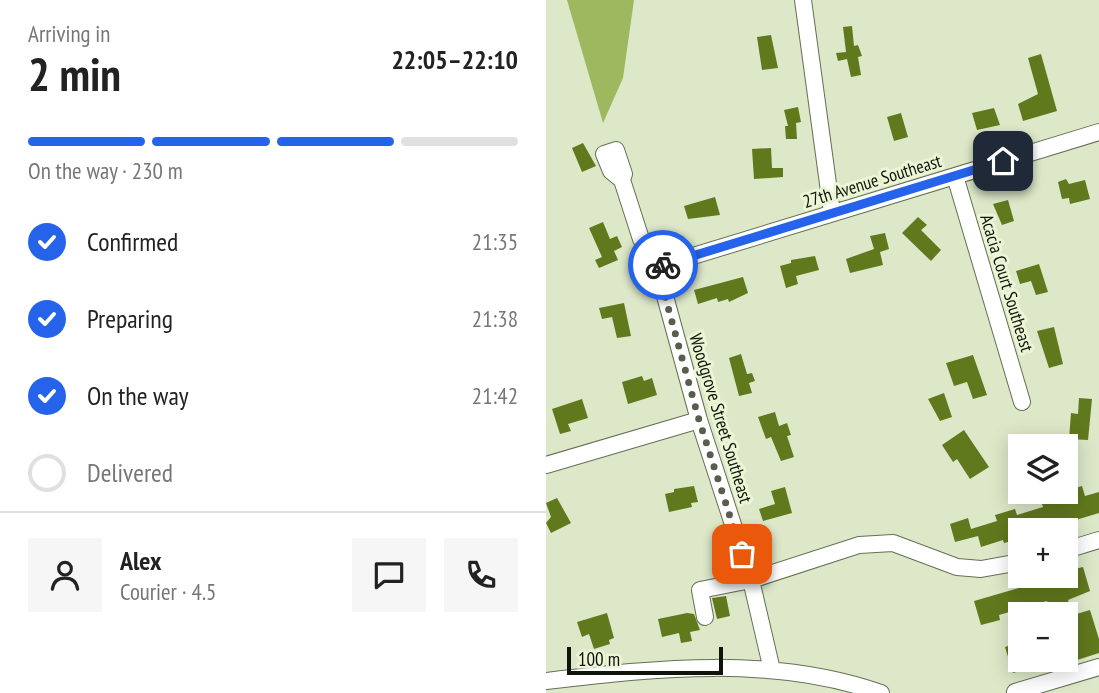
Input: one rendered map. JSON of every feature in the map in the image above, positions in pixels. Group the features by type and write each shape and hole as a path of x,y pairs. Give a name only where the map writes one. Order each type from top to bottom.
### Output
{"street":[{"path":"803,0 832,213"},
{"name":"27th Avenue Southeast","path":"657,267 1099,132"},
{"name":"Acacia Court Southeast","path":"955,176 1022,402"},
{"name":"Woodgrove Street Southeast","path":"622,180 641,239 657,267 699,420 751,580 772,670"},
{"path":"546,465 699,420"},
{"path":"705,617 700,590 751,580 859,545 893,542 957,567 981,569 1008,564"},
{"path":"1078,548 1098,545"},
{"path":"546,681 680,667 772,670 839,681 881,693"},
{"path":"1015,692 1099,667"}],"green space":[{"path":"567,0 634,0 623,78 603,123"}],"building":[{"path":"852,26 854,46 858,45 862,56 858,57 861,75 851,77 847,59 838,61 836,53 846,52 843,27"},
{"path":"771,35 778,68 762,70 757,37"},
{"path":"1041,54 1057,111 1023,121 1018,104 1038,94 1028,58"},
{"path":"798,107 801,122 796,123 797,139 786,139 785,126 788,126 784,110"},
{"path":"994,108 1000,125 977,130 972,113"},
{"path":"901,113 908,137 894,141 887,117"},
{"path":"583,143 596,166 582,172 572,148"},
{"path":"771,148 772,168 783,168 783,177 754,179 752,149"},
{"path":"1066,179 1069,184 1085,180 1090,199 1070,204 1069,198 1062,199 1058,182"},
{"path":"715,197 720,215 688,219 684,206"},
{"path":"1008,200 1014,221 1002,225 993,204"},
{"path":"918,217 927,225 921,230 941,250 931,261 902,233"},
{"path":"603,222 610,239 617,236 622,247 614,251 618,260 599,268 595,260 602,257 589,228"},
{"path":"885,233 889,249 880,252 883,265 850,273 846,259 874,249 870,236"},
{"path":"815,256 819,270 796,276 798,284 786,288 780,266 791,263 791,260"},
{"path":"1039,264 1048,292 1036,295 1031,281 1020,284 1016,271"},
{"path":"743,277 748,293 729,302 728,299 718,302 717,298 698,304 694,290"},
{"path":"624,303 631,336 617,338 612,317 602,319 599,308"},
{"path":"1054,327 1063,364 1049,368 1037,331"},
{"path":"741,354 747,374 752,373 755,381 749,383 752,393 739,396 729,358"},
{"path":"973,355 987,395 973,399 967,382 954,386 946,363"},
{"path":"642,376 644,381 652,378 657,395 628,404 622,382"},
{"path":"944,393 952,417 940,421 928,399"},
{"path":"1079,398 1092,399 1088,440 1078,439 1078,434 1069,434 1071,413 1078,414"},
{"path":"582,399 588,418 568,424 571,431 560,434 552,409"},
{"path":"775,412 779,426 787,423 791,435 787,436 794,457 781,461 771,437 766,439 758,417"},
{"path":"964,430 989,467 970,479 957,459 953,462 942,445"},
{"path":"694,486 698,502 691,503 692,507 669,512 665,494 674,492 674,489"},
{"path":"1082,486 1085,496 1099,492 1099,513 1078,519 1008,518 1008,542 1004,543 1003,540 981,547 978,536 955,542 950,524 968,518 971,529 997,521 995,515 1015,509 1017,515 1043,507 1042,504 1078,504 1078,487"},
{"path":"785,487 792,513 763,521 759,509 775,504 771,491"},
{"path":"557,498 571,523 551,533 546,523 551,517 546,503"},
{"path":"1083,567 1090,591 1069,602 1008,602 1008,612 999,615 1000,620 981,625 974,601 1019,588 1078,588 1078,568"},
{"path":"726,596 730,616 717,619 712,598"},
{"path":"1090,610 1099,639 1099,653 1078,660 1078,614"},
{"path":"607,613 614,638 609,640 610,644 594,649 589,634 582,637 577,622"},
{"path":"694,614 700,630 690,632 692,641 681,643 679,633 662,637 658,619"}],"way so far":[{"path":"663,265 657,267 699,420 742,554"}],"route":[{"path":"663,265 1003,161"}]}
